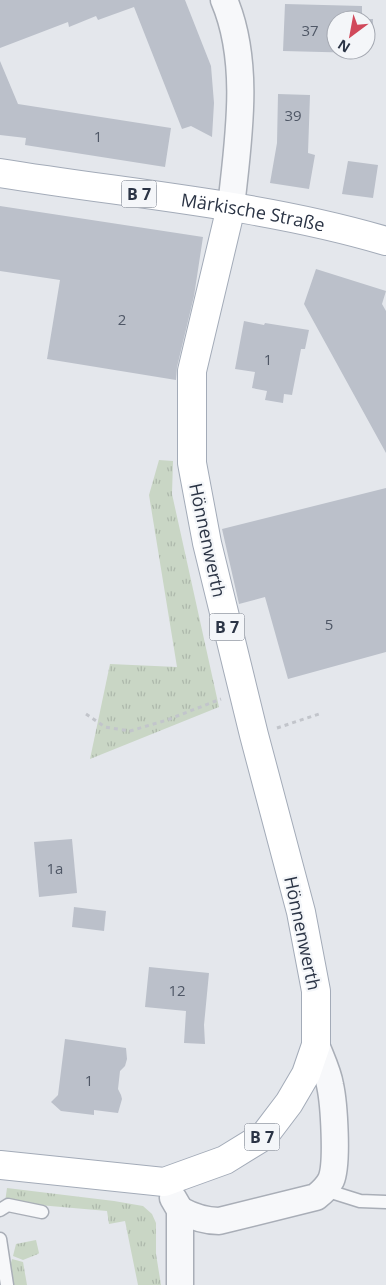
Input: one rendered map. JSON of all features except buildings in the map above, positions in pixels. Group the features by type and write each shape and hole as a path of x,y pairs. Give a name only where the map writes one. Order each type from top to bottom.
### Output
{"main road":[{"name":"Märkische Straße","path":"0,173 231,207 316,223 386,241"},
{"name":"Hönnenwerth","path":"0,1165 164,1182 225,1160 264,1136 290,1104 306,1074 316,1045 316,991 301,912 242,689 206,543 192,464 192,371 231,207"}],"street":[{"path":"224,0 232,18 240,63 238,141 231,207"},
{"name":"Hönnenwerth","path":"316,1045 330,1084 335,1150 331,1179 324,1190"},
{"path":"164,1182 180,1210 180,1285"},
{"path":"180,1210 194,1218 219,1221 316,1198 324,1190"}],"lane":[{"path":"324,1190 360,1201 386,1202"},
{"path":"0,1210 8,1205 42,1212"},
{"path":"0,1239 7,1285"}],"path":[{"path":"86,714 105,727 130,731 212,703 242,689"},
{"path":"254,735 319,714"}],"green space":[{"path":"159,460 173,461 172,494 219,707 90,759 110,664 177,667 149,495"},
{"path":"7,1188 143,1206 152,1214 156,1223 156,1254 161,1285 138,1285 125,1221 109,1224 107,1211 5,1202"},
{"path":"36,1240 38,1254 23,1260 13,1256 16,1244"},
{"path":"12,1259 23,1262 27,1285 11,1285 9,1270"}]}
